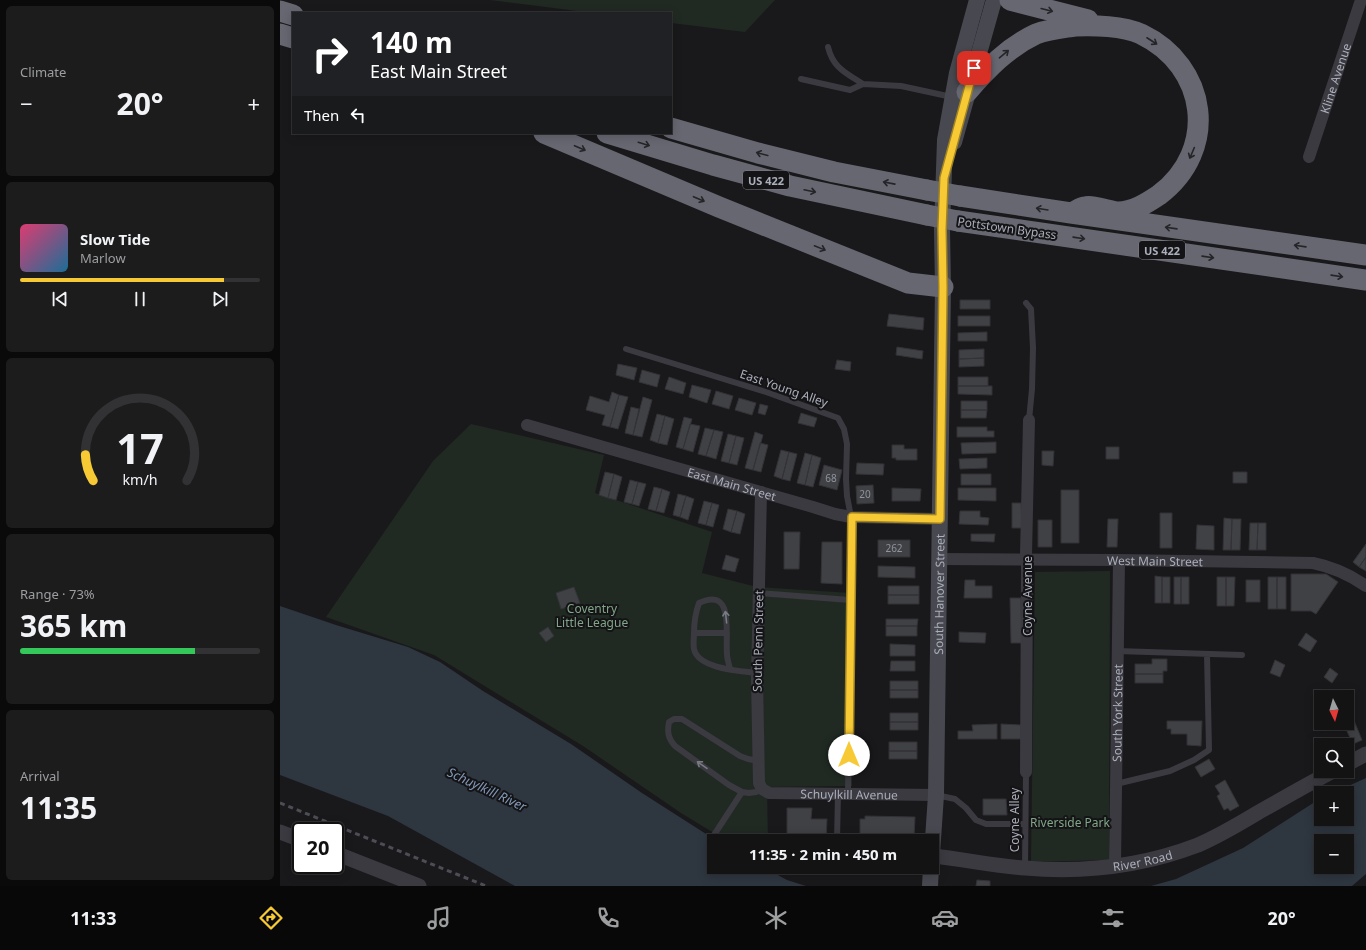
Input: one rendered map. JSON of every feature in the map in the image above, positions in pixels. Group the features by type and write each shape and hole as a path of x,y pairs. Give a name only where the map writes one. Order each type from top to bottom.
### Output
{"highway":[{"path":"1010,0 1142,34 1166,51 1181,66 1198,104 1199,124 1196,143 1189,160 1172,184 1142,206 1135,209 1117,212 1084,206 1071,214"},
{"path":"280,11 292,15"},
{"path":"960,95 1008,51 1028,38 1046,30 1092,26 1132,31"},
{"path":"280,34 292,38"},
{"name":"Pottstown Bypass","path":"672,128 758,153 826,170 927,190 1071,214 1366,256"},
{"path":"546,134 719,207 908,283 943,287"},
{"name":"Pottstown Bypass","path":"610,134 790,186 927,215 1366,280"}],"main road":[{"path":"960,95 957,73 977,0"},
{"path":"960,95 994,0"},
{"name":"South Hanover Street","path":"933,834 936,795 940,519 943,287 942,229 944,178 960,95"}],"street":[{"name":"Kline Avenue","path":"1309,157 1361,0"},
{"name":"Coyne Avenue","path":"1026,772 1029,420"},
{"name":"East Main Street","path":"528,425 835,514 852,517 940,519"},
{"name":"South Penn Street","path":"761,492 757,673 759,783 762,789"},
{"name":"West Main Street","path":"939,559 1313,563 1343,571 1366,586"},
{"name":"South York Street","path":"1115,866 1118,560"},
{"path":"1354,760 1366,754"},
{"name":"River Road","path":"939,856 1025,868 1060,869 1115,866 1143,861 1172,854 1199,845 1229,830 1319,778"},
{"name":"Schuylkill Avenue","path":"762,789 769,793 936,795"},
{"path":"280,832 292,837"},
{"path":"344,857 418,886"}],"lane":[{"path":"828,47 830,57 838,67 863,84"},
{"path":"801,79 850,90 863,84 901,86 960,95"},
{"path":"1026,303 1031,309 1033,348 1032,388 1029,420"},
{"name":"East Young Alley","path":"626,349 766,392 838,418 844,429 847,444 846,479 852,517"},
{"path":"839,834 843,793 852,517"},
{"path":"759,593 850,600"},
{"path":"730,669 727,655 726,613 723,605 716,599 706,600 699,603 695,613 694,649 698,657 710,665 730,669 757,673"},
{"path":"694,633 727,633"},
{"path":"1118,651 1242,655"},
{"path":"1116,784 1170,771 1194,760 1209,750 1207,654"},
{"path":"759,761 740,756 682,719 674,719 669,722 667,731 669,740 675,746 742,792 756,792 762,789"},
{"name":"Coyne Alley","path":"1025,868 1026,772"},
{"path":"715,834 742,792"},
{"path":"936,795 955,799 966,808 976,820 986,824 1025,824"}],"green space":[{"path":"490,0 775,0 745,32 672,23 672,12 585,12"},
{"name":"Coventry Little League","path":"471,424 604,455 595,493 712,532 702,573 757,587 850,593 852,786 767,787 768,834 716,834 681,813 583,746 434,655 326,617 433,461"},
{"name":"Riverside Park","path":"1110,571 1109,860 1031,862 1035,572"}],"water":[{"name":"Schuylkill River","path":"280,606 408,647 440,662 483,691 571,744 642,793 707,835 707,874 776,874 787,880 806,886 515,886 388,816 280,775"},
{"path":"1366,778 1366,874 1352,886 1151,886 1176,879 1243,848 1314,802 1314,826 1354,826 1354,786 1348,786"}],"building":[{"path":"960,300 990,300 990,309 960,309"},
{"path":"889,314 924,318 923,330 887,326"},
{"path":"958,316 990,316 990,326 958,326"},
{"path":"987,332 987,341 958,341 958,333"},
{"path":"897,347 923,351 922,359 896,355"},
{"path":"984,349 984,358 959,359 959,350"},
{"path":"984,358 984,366 959,367 959,359"},
{"path":"837,360 851,362 850,371 835,369"},
{"path":"618,364 637,368 634,380 616,375"},
{"path":"642,370 660,375 657,387 639,382"},
{"path":"669,377 686,383 683,394 665,389"},
{"path":"958,377 988,377 988,386 958,386"},
{"path":"692,385 711,390 707,403 689,397"},
{"path":"958,386 992,386 992,395 958,394"},
{"path":"716,391 733,396 729,409 712,404"},
{"path":"612,392 619,395 610,427 602,425 605,415 586,410 590,396 609,402"},
{"path":"619,395 628,397 618,429 610,427"},
{"path":"643,397 652,400 642,437 633,435"},
{"path":"739,398 756,403 752,415 735,410"},
{"path":"961,401 987,401 987,410 961,410"},
{"path":"760,404 768,406 765,415 758,413"},
{"path":"631,407 639,409 633,435 625,433"},
{"path":"961,410 987,410 986,418 961,418"},
{"path":"801,413 817,418 814,427 798,423"},
{"path":"657,414 665,416 658,443 650,440"},
{"path":"665,416 674,419 667,445 658,443"},
{"path":"684,417 692,419 683,449 676,447"},
{"path":"690,424 700,426 693,452 683,449"},
{"path":"957,427 987,427 987,431 994,431 994,437 957,437"},
{"path":"705,428 714,430 706,456 698,454"},
{"path":"714,430 723,432 716,459 706,456"},
{"path":"755,432 763,435 753,470 745,468"},
{"path":"728,434 736,436 729,463 721,461"},
{"path":"736,436 744,438 737,465 729,463"},
{"path":"996,442 996,453 962,454 961,443"},
{"path":"760,443 768,445 761,472 753,470"},
{"path":"892,445 904,445 904,449 917,449 917,460 896,460 896,458 892,458"},
{"path":"1106,447 1119,447 1119,459 1106,459"},
{"path":"781,450 789,452 782,479 774,476"},
{"path":"1042,451 1054,451 1053,466 1042,465"},
{"path":"789,452 797,454 790,481 782,479"},
{"path":"805,453 812,455 805,485 797,483"},
{"path":"812,455 821,458 813,487 805,485"},
{"path":"987,458 987,468 960,469 959,459"},
{"path":"857,463 884,464 883,475 856,474"},
{"path":"824,465 842,470 837,490 819,485"},
{"path":"605,472 614,474 608,498 599,495"},
{"path":"1233,472 1247,472 1247,483 1233,483"},
{"path":"614,474 622,477 616,500 608,498"},
{"path":"961,474 991,474 991,485 961,485"},
{"path":"630,480 638,482 632,504 624,502"},
{"path":"638,482 646,484 639,506 632,504"},
{"path":"873,485 874,503 857,504 856,486"},
{"path":"654,487 662,489 656,511 648,509"},
{"path":"892,488 921,489 920,501 892,501"},
{"path":"958,488 996,488 996,501 958,500"},
{"path":"662,489 670,492 664,513 656,511"},
{"path":"1061,490 1079,490 1079,543 1061,543"},
{"path":"678,494 686,496 680,517 673,515"},
{"path":"686,496 694,499 688,520 680,517"},
{"path":"704,501 712,503 706,525 698,523"},
{"path":"712,503 719,505 713,527 706,525"},
{"path":"1012,503 1021,503 1022,528 1012,528"},
{"path":"728,509 737,511 731,532 723,529"},
{"path":"737,511 745,514 740,534 731,532"},
{"path":"960,511 980,511 980,517 989,518 988,525 959,524"},
{"path":"1160,513 1172,513 1172,548 1160,548"},
{"path":"1224,518 1232,519 1231,550 1223,550"},
{"path":"1108,519 1118,519 1117,547 1107,547"},
{"path":"1232,519 1241,519 1240,550 1231,550"},
{"path":"1038,520 1052,520 1052,547 1038,547"},
{"path":"1250,523 1258,523 1257,550 1249,550"},
{"path":"1258,523 1266,523 1266,550 1257,550"},
{"path":"1197,525 1214,526 1214,550 1196,549"},
{"path":"784,532 800,532 799,569 784,569"},
{"path":"971,534 995,534 994,542 971,541"},
{"path":"878,540 910,540 910,557 878,557"},
{"path":"822,542 842,542 842,584 821,583"},
{"path":"1366,544 1366,557 1359,567 1353,562"},
{"path":"726,555 739,559 735,572 722,569"},
{"path":"1366,557 1366,571 1359,567"},
{"path":"878,566 915,567 915,578 878,577"},
{"path":"1291,574 1326,574 1338,582 1316,614 1311,611 1291,611"},
{"path":"1155,576 1162,577 1162,603 1155,603"},
{"path":"1162,577 1170,577 1170,603 1162,603"},
{"path":"1174,577 1181,577 1181,604 1174,604"},
{"path":"1181,577 1189,577 1189,604 1181,604"},
{"path":"1217,577 1226,577 1226,606 1217,606"},
{"path":"1226,577 1235,577 1234,606 1226,606"},
{"path":"1268,577 1277,577 1277,609 1268,609"},
{"path":"1277,577 1286,577 1286,609 1277,609"},
{"path":"965,580 975,580 975,586 992,586 992,598 964,598"},
{"path":"1246,580 1260,580 1260,602 1246,602"},
{"path":"888,586 919,586 919,595 888,595"},
{"path":"574,587 580,603 561,609 556,593"},
{"path":"888,595 919,595 919,604 888,604"},
{"path":"1010,598 1021,598 1022,643 1011,643"},
{"path":"886,619 918,619 917,626 886,626"},
{"path":"886,626 917,626 917,636 886,636"},
{"path":"548,627 554,636 546,642 539,633"},
{"path":"959,632 986,633 985,643 959,642"},
{"path":"1306,633 1317,641 1310,652 1298,645"},
{"path":"890,644 915,645 915,656 890,656"},
{"path":"1152,659 1167,659 1167,671 1163,671 1163,674 1135,674 1135,664 1152,664"},
{"path":"1275,660 1285,665 1280,677 1270,673"},
{"path":"891,661 915,661 915,671 890,671"},
{"path":"1330,668 1338,674 1332,683 1324,677"},
{"path":"1135,674 1163,674 1163,683 1135,683"},
{"path":"890,681 918,681 918,690 890,690"},
{"path":"890,690 918,690 918,698 890,698"},
{"path":"890,713 918,713 918,722 890,722"},
{"path":"1167,721 1202,721 1201,746 1187,745 1187,734 1171,734 1171,729 1167,729"},
{"path":"1354,721 1362,740 1354,744 1354,738 1350,738 1346,730 1354,730"},
{"path":"890,722 918,722 918,730 890,730"},
{"path":"997,724 997,739 958,739 958,731 973,731 972,725"},
{"path":"1001,724 1021,725 1021,739 1001,739"},
{"path":"889,742 917,742 917,751 889,751"},
{"path":"889,751 917,751 917,759 889,759"},
{"path":"1209,759 1215,769 1201,777 1195,767"},
{"path":"1225,780 1239,806 1230,811 1228,808 1224,810 1217,796 1220,794 1215,786"},
{"path":"983,799 1006,799 1007,815 983,815"},
{"path":"787,808 812,808 811,819 827,819 826,834 787,834"},
{"path":"865,816 915,817 914,834 860,834 860,819 865,819"},
{"path":"977,880 990,881 990,886 976,886"}],"railway":[{"path":"280,803 486,886"}],"route":[{"path":"849,755 852,517 940,519 943,287 942,229 944,178 974,68"}]}
